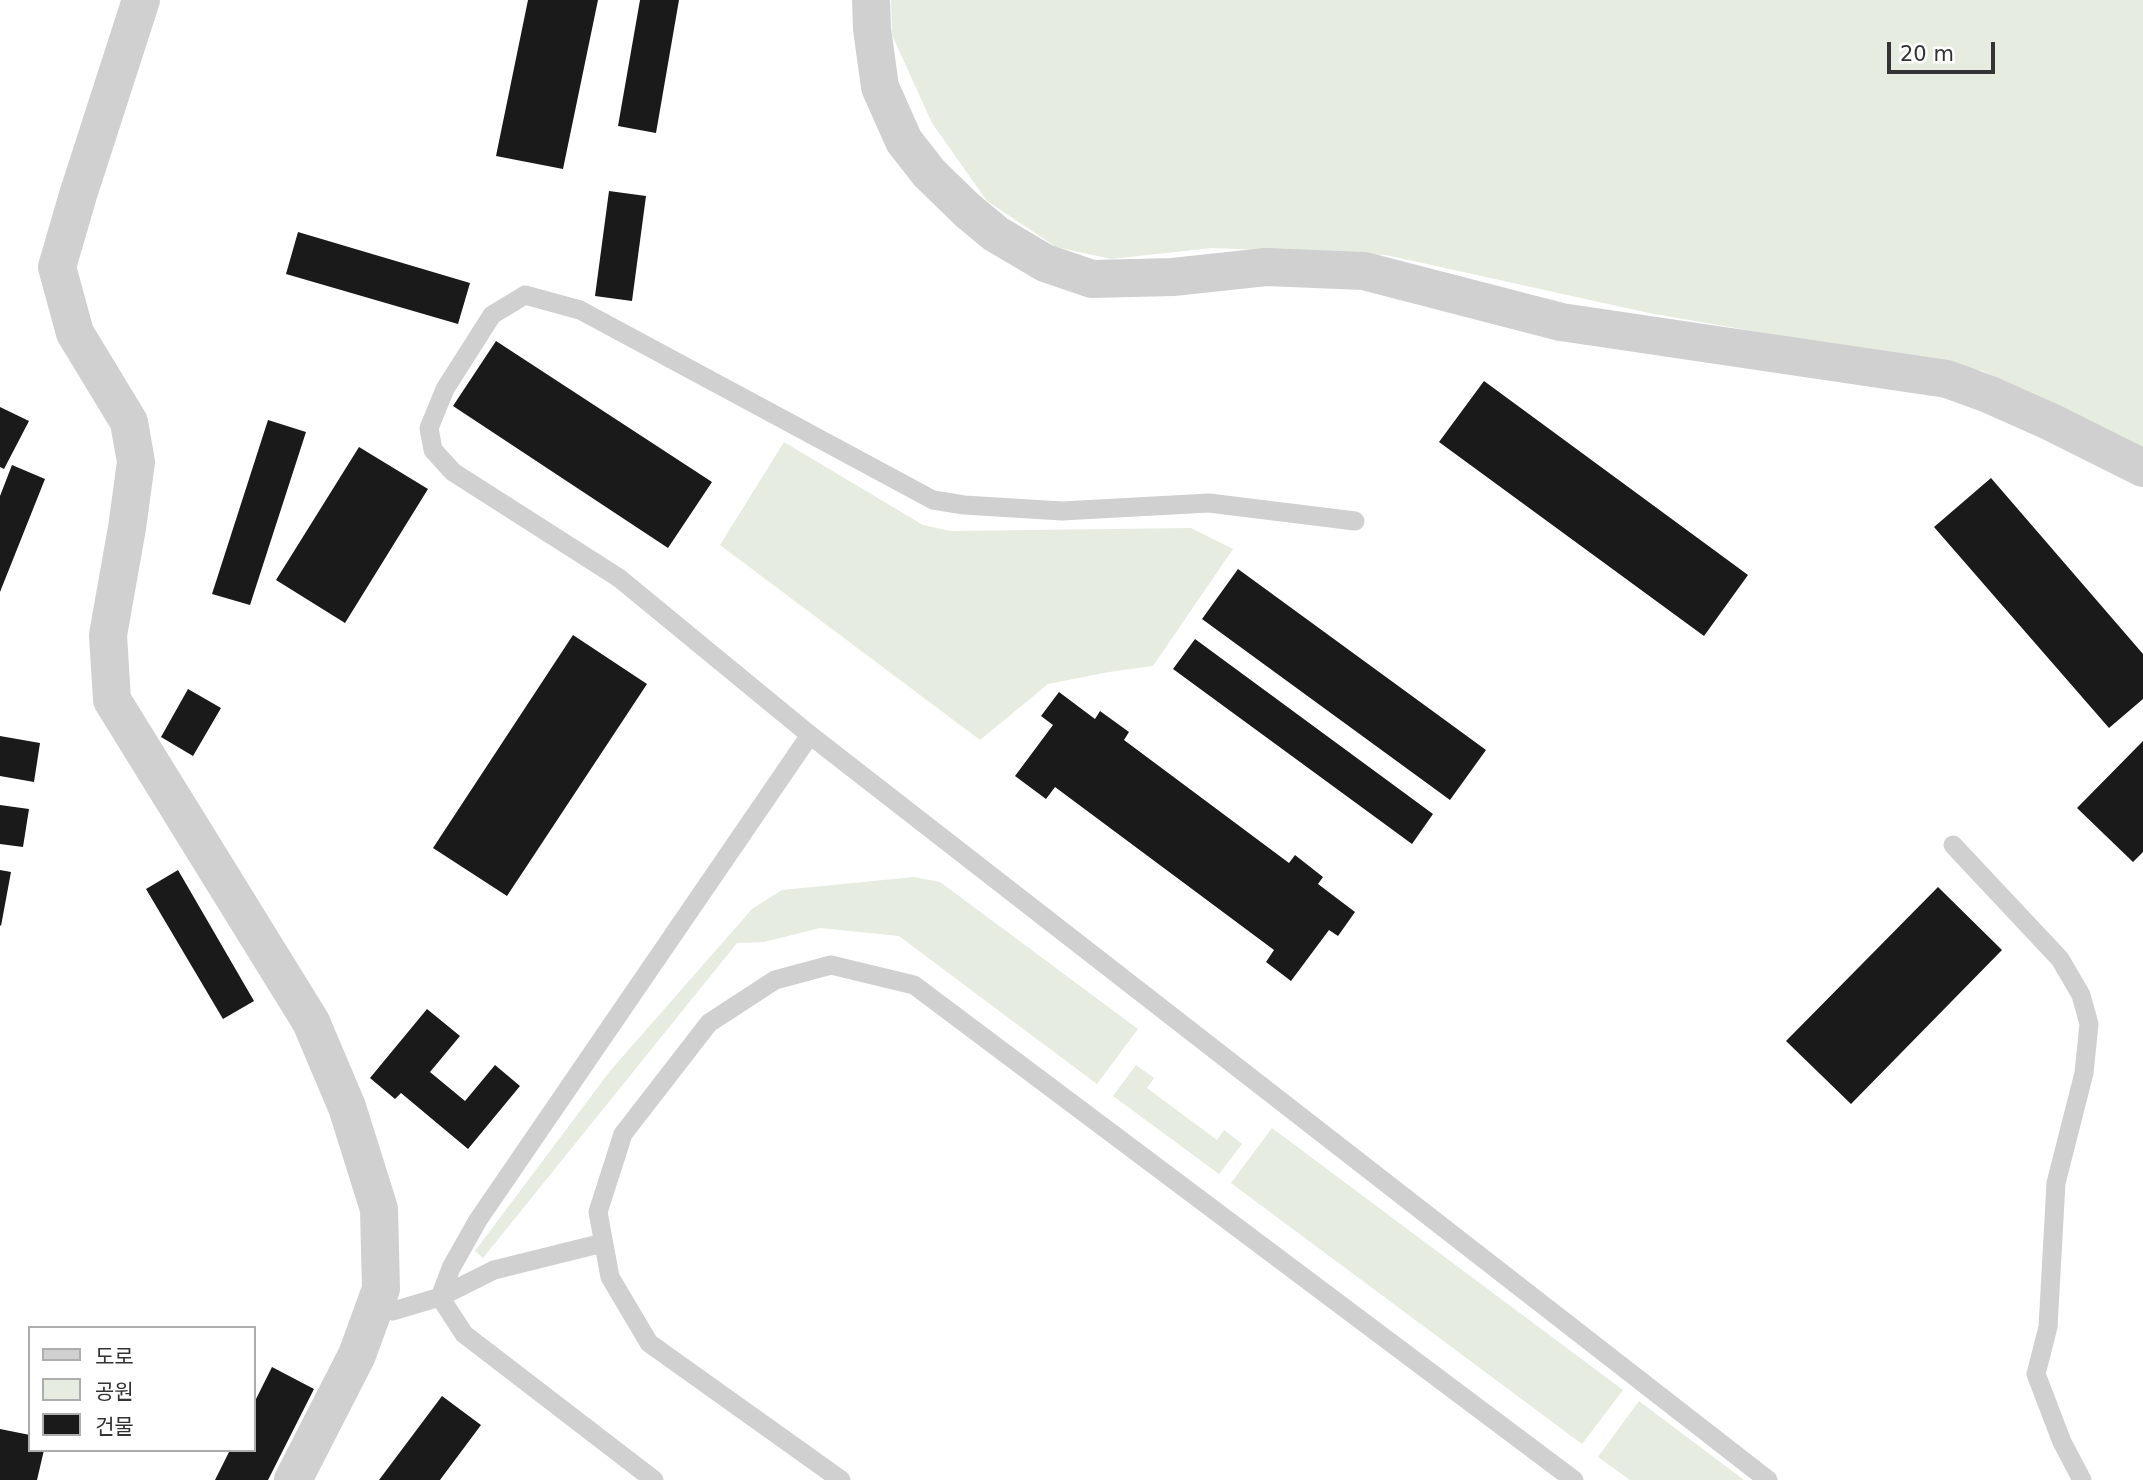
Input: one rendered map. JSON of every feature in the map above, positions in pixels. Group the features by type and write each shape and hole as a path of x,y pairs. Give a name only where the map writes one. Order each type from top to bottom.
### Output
{"street":[{"path":"141,0 57,267 75,333 129,422 136,462 108,635 113,700 311,1022 347,1107 379,1209 381,1289 357,1355 293,1480"},
{"path":"871,0 880,87 904,141 929,173 967,210 996,234 1045,263 1092,279 1173,277 1266,267 1364,271 1561,322 1947,379 2039,417 2143,468"}],"lane":[{"path":"1355,521 1209,503 1062,511 964,505 933,500 580,310 525,295 492,315 445,389 429,428 433,450 453,472 619,578 810,735 1768,1480"},
{"path":"440,1297 451,1268 478,1220 810,735"},
{"path":"1953,845 2060,959 2081,995 2089,1024 2084,1073 2056,1183 2048,1326 2036,1374 2062,1442 2082,1480"},
{"path":"841,1480 649,1343 610,1277 598,1212 623,1134 709,1023 775,980 831,965 914,985 1574,1480"},
{"path":"375,1307 393,1311 440,1297 494,1270 604,1243"},
{"path":"440,1297 464,1334 654,1480"}],"green space":[{"path":"891,0 2143,0 2143,449 1983,371 1649,313 1386,255 1212,248 1111,259 1056,247 987,201 932,123 892,35"},
{"path":"784,442 923,525 950,531 1191,528 1233,549 1153,666 1048,684 980,740 720,545"},
{"path":"914,877 940,882 1138,1029 1097,1084 899,936 820,928 764,942 737,943 483,1258 475,1251 610,1071 752,909 782,890"},
{"path":"1136,1065 1154,1078 1147,1088 1217,1140 1224,1130 1242,1144 1219,1174 1113,1096"},
{"path":"1272,1128 1623,1390 1582,1444 1231,1183"},
{"path":"1639,1401 1744,1480 1630,1480 1598,1457"}],"building":[{"path":"528,0 598,0 563,169 496,156"},
{"path":"640,0 679,0 656,133 618,126"},
{"path":"609,191 646,196 632,301 595,296"},
{"path":"298,232 470,283 458,324 286,274"},
{"path":"496,341 712,482 668,548 453,406"},
{"path":"1484,381 1748,575 1704,636 1439,442"},
{"path":"0,407 29,421 4,469 0,467"},
{"path":"268,420 306,432 250,605 212,594"},
{"path":"359,447 428,489 345,623 276,580"},
{"path":"12,465 45,479 0,592 0,496"},
{"path":"1991,478 2143,654 2143,699 2109,728 1934,527"},
{"path":"1238,569 1486,750 1450,800 1202,619"},
{"path":"573,635 647,684 507,896 433,848"},
{"path":"1195,639 1433,814 1412,844 1173,669"},
{"path":"188,689 221,708 193,756 161,737"},
{"path":"1059,692 1095,719 1100,711 1129,732 1124,740 1289,863 1295,855 1323,877 1318,884 1355,912 1338,936 1329,930 1291,981 1266,962 1274,950 1055,787 1046,799 1015,776 1053,725 1041,716"},
{"path":"0,736 40,743 34,782 0,776"},
{"path":"2143,741 2143,852 2133,862 2077,808"},
{"path":"0,805 29,809 23,847 0,844"},
{"path":"0,870 11,872 1,926 0,925"},
{"path":"178,870 254,1001 223,1019 146,889"},
{"path":"1938,887 2002,950 1851,1104 1786,1041"},
{"path":"427,1009 460,1036 430,1072 465,1101 495,1065 520,1086 468,1149 401,1093 395,1099 370,1078"},
{"path":"272,1367 314,1389 268,1480 215,1480 229,1452 256,1452 256,1399"},
{"path":"442,1396 481,1425 440,1480 379,1480"},
{"path":"0,1429 28,1435 28,1452 44,1452 37,1480 0,1480"}]}
